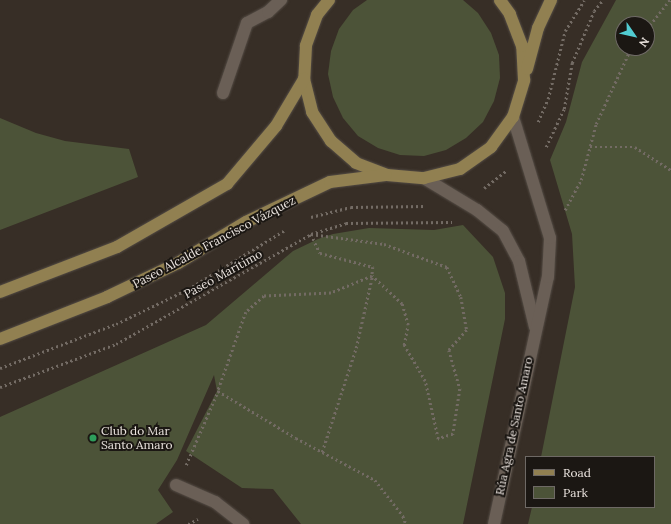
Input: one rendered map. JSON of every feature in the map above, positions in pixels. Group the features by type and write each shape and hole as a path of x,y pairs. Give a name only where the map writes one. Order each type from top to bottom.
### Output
{"main road":[{"path":"329,0 317,15 306,46 304,79 312,112 330,141 356,162 387,175 424,178 460,168 491,147 513,117 538,28 551,0"},
{"path":"500,0 510,14 522,46 524,80"},
{"path":"0,292 117,247 226,184 276,126 304,79"},
{"name":"Paseo Alcalde Francisco Vázquez","path":"0,339 107,297 170,267 246,222 330,182 387,175"}],"street":[{"path":"222,93 247,23 268,12 280,0"},
{"name":"Rúa Agra de Santo Amaro","path":"494,524 535,329 548,277 550,238 540,200 523,157 513,117"},
{"name":"Rúa Agra de Santo Amaro","path":"424,178 466,202 502,231 518,261 535,329"},
{"path":"176,485 215,502 243,524"}],"path":[{"path":"466,202 523,157 548,99 565,31 584,0"},
{"path":"544,149 564,109 572,63 594,11 603,0"},
{"path":"655,19 670,0"},
{"path":"550,238 581,180 596,124 627,56"},
{"path":"590,147 635,147 671,170"},
{"path":"304,219 350,207 428,206"},
{"name":"Paseo Marítimo","path":"0,387 116,344 311,234 346,223 457,221"},
{"path":"0,368 116,324 188,288 291,227"},
{"path":"311,234 320,253 373,267 356,348 322,452"},
{"path":"311,234 384,244 447,267 461,297 467,330 449,350 460,389 453,434 438,439 426,381 404,345 408,325 402,304 372,276"},
{"path":"176,485 218,391 246,312 264,296 332,293 372,276"},
{"path":"218,391 322,452 375,480 403,516 406,524"}],"green space":[{"path":"367,0 463,0 478,13 491,33 499,55 500,78 494,101 483,122 466,138 446,150 424,156 400,155 378,148 358,136 343,118 333,97 328,74 331,51 339,29 353,10"},
{"path":"616,0 671,0 671,524 528,524 532,508 655,508 655,456 541,456 575,287 572,234 550,160 566,122 582,62"},
{"path":"0,118 36,133 65,141 129,149 138,177 0,230"},
{"path":"463,225 493,257 505,293 505,319 463,524 301,524 273,489 242,488 186,451 217,391 214,375 177,460 158,490 173,512 156,524 0,524 0,417 206,325 293,251 318,239 333,234 369,228 434,230"}],"place":[{"name":"Club do Mar Santo Amaro","path":"93,438"}]}
